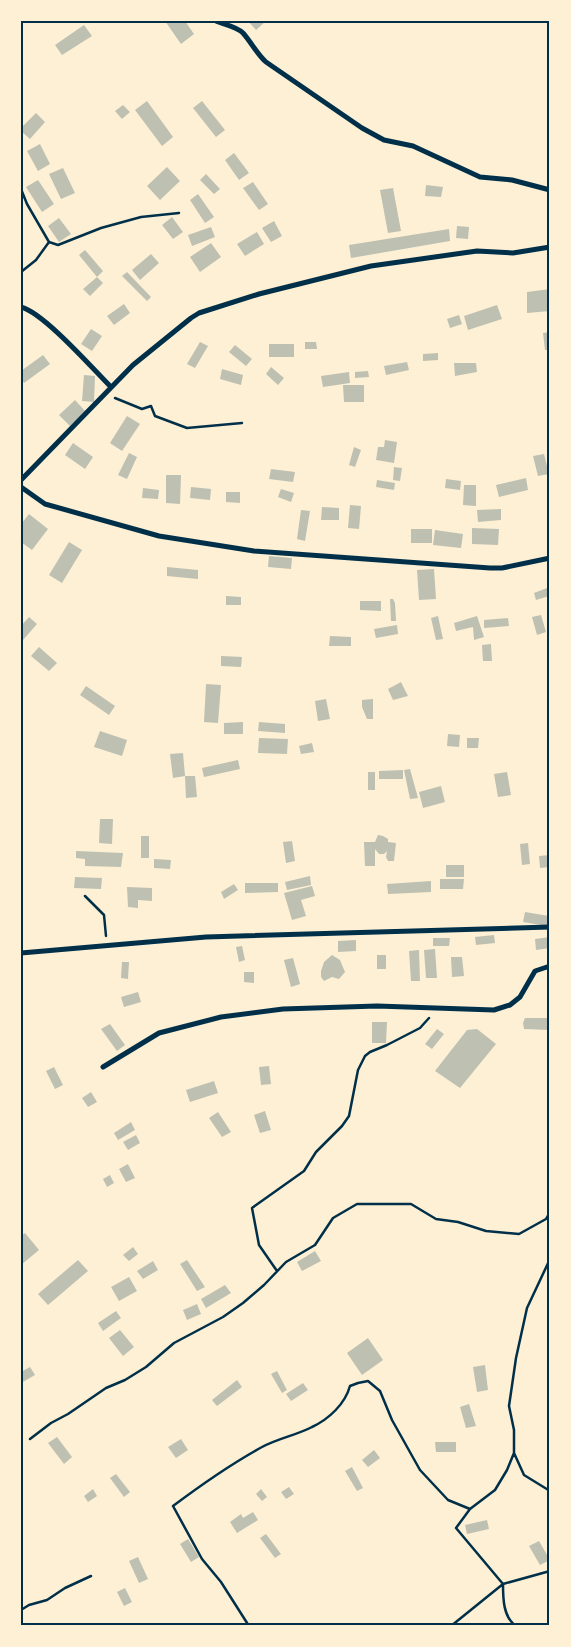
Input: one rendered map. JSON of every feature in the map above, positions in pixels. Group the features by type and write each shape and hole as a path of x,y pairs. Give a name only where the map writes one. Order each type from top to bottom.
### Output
{"street":[{"path":"216,21 235,28 242,33 259,56 266,62 362,128 384,140 413,146 480,177 512,180 550,190"},
{"path":"21,480 133,365 199,313 318,278 371,266 477,251 513,252 550,247"},
{"path":"21,307 34,312 50,326 111,387"},
{"path":"21,487 45,504 121,526 159,536 254,551 490,568 502,568 550,558"},
{"path":"21,953 206,936 550,927"},
{"path":"103,1067 159,1033 220,1017 284,1009 377,1006 494,1010 510,1005 520,997 535,971 550,966"}],"path":[{"path":"21,189 27,204 49,242 58,245 101,228 133,219 179,212"},
{"path":"21,272 36,260 49,242"},
{"path":"104,395 129,402 142,409 151,406 155,416 187,428 242,423"},
{"path":"85,896 104,916 105,932 109,944"},
{"path":"277,1271 259,1245 252,1208 304,1171 316,1152 342,1126 349,1116 358,1070 365,1056 420,1028 438,1008"},
{"path":"30,1439 51,1423 68,1414 106,1388 125,1380 146,1367 165,1349 243,1303 286,1262 315,1245 333,1218 357,1204 412,1204 436,1219 458,1222 486,1231 519,1234 546,1220 550,1212"},
{"path":"516,1626 511,1622 506,1612 503,1584 456,1528 470,1510 496,1490 514,1453 514,1430 509,1406 516,1358 527,1308 550,1259"},
{"path":"249,1626 221,1582 202,1559 173,1506 220,1473 262,1447 285,1436 312,1427 330,1415 342,1403 348,1394 350,1386 368,1382 380,1391 392,1420 420,1470 448,1500 470,1510"},
{"path":"514,1453 524,1475 550,1491"},
{"path":"451,1626 503,1584 550,1571"},
{"path":"21,1610 29,1605 47,1600 65,1588 91,1576"}],"building":[{"path":"165,21 185,21 194,34 181,44"},
{"path":"248,21 266,21 256,30"},
{"path":"84,25 92,36 62,55 55,45"},
{"path":"147,101 173,137 162,146 135,110"},
{"path":"202,101 225,130 216,137 193,108"},
{"path":"123,105 130,112 122,119 115,111"},
{"path":"36,113 45,122 30,139 21,131 21,128"},
{"path":"40,144 50,164 38,171 27,151"},
{"path":"234,153 249,173 239,180 225,160"},
{"path":"167,167 180,181 160,200 147,186"},
{"path":"63,168 75,193 61,199 49,174"},
{"path":"206,174 220,189 214,194 200,180"},
{"path":"38,180 54,204 42,212 26,187"},
{"path":"253,182 268,204 259,210 243,188"},
{"path":"426,185 443,187 441,197 425,196"},
{"path":"393,188 401,231 388,233 380,190"},
{"path":"198,194 214,217 205,223 190,200"},
{"path":"172,217 183,232 173,239 162,225"},
{"path":"59,218 71,234 59,242 48,226"},
{"path":"274,221 282,236 271,242 262,228"},
{"path":"457,226 469,227 468,239 456,238"},
{"path":"211,227 215,237 192,246 188,235"},
{"path":"449,229 450,241 351,258 349,245"},
{"path":"257,232 264,244 245,256 237,244"},
{"path":"211,243 221,257 200,272 190,257"},
{"path":"85,250 103,271 97,277 79,255"},
{"path":"151,254 159,263 140,280 132,270"},
{"path":"127,272 151,297 147,301 122,276"},
{"path":"97,277 103,283 90,296 83,289"},
{"path":"550,289 550,311 527,313 527,292"},
{"path":"124,304 130,313 114,325 107,316"},
{"path":"497,305 502,319 468,330 464,316"},
{"path":"459,315 462,324 450,328 447,319"},
{"path":"91,329 102,336 92,351 81,344"},
{"path":"550,332 550,350 545,350 543,333"},
{"path":"200,342 208,346 195,368 187,364"},
{"path":"305,342 316,342 317,349 305,349"},
{"path":"269,344 294,344 294,357 269,357"},
{"path":"235,345 252,359 246,366 229,352"},
{"path":"438,353 438,360 423,361 423,354"},
{"path":"43,355 50,364 24,383 21,379 21,371"},
{"path":"407,362 409,370 386,375 384,366"},
{"path":"454,363 476,363 477,372 455,376"},
{"path":"271,367 284,378 278,385 266,374"},
{"path":"222,369 243,375 241,385 220,379"},
{"path":"368,371 369,377 355,378 355,372"},
{"path":"349,372 350,383 323,387 321,376"},
{"path":"84,375 95,376 94,402 82,401"},
{"path":"343,385 364,385 364,402 344,402"},
{"path":"75,400 85,411 70,426 59,415"},
{"path":"127,416 140,424 122,451 110,443"},
{"path":"385,440 397,442 394,463 376,460 378,447 384,447"},
{"path":"73,443 93,457 85,469 65,455"},
{"path":"354,447 361,450 355,467 349,465"},
{"path":"129,453 137,457 127,479 118,475"},
{"path":"544,454 549,474 538,476 533,456"},
{"path":"394,467 402,468 400,481 393,480"},
{"path":"271,469 295,472 293,482 269,479"},
{"path":"166,475 181,475 180,504 166,503"},
{"path":"526,478 528,490 499,497 496,485"},
{"path":"446,479 461,481 460,490 445,488"},
{"path":"377,480 395,483 394,490 376,487"},
{"path":"464,485 476,485 476,506 463,505"},
{"path":"191,487 211,489 210,500 190,498"},
{"path":"143,488 159,490 158,499 142,498"},
{"path":"281,489 294,493 291,502 278,497"},
{"path":"226,492 240,492 240,503 226,502"},
{"path":"350,505 361,506 359,529 348,528"},
{"path":"322,507 339,508 339,520 321,520"},
{"path":"501,509 501,520 478,522 477,510"},
{"path":"301,510 310,511 305,541 297,539"},
{"path":"29,514 48,529 32,550 21,542 21,524"},
{"path":"472,528 499,529 498,545 472,544"},
{"path":"411,529 432,529 432,543 411,543"},
{"path":"435,530 463,534 461,548 433,545"},
{"path":"69,542 82,550 62,583 49,575"},
{"path":"269,556 292,558 291,569 268,567"},
{"path":"167,567 198,570 198,579 167,576"},
{"path":"434,569 436,599 419,600 417,570"},
{"path":"547,588 549,596 536,600 534,593"},
{"path":"226,596 241,597 241,605 226,605"},
{"path":"390,599 393,599 395,603 396,621 391,621"},
{"path":"360,601 381,601 381,611 360,610"},
{"path":"541,615 546,632 537,635 532,617"},
{"path":"438,616 443,639 436,640 431,618"},
{"path":"477,616 484,637 474,640 473,627 456,631 454,623"},
{"path":"29,617 37,624 23,640 21,639 21,626"},
{"path":"508,618 509,626 484,628 484,620"},
{"path":"397,625 398,634 376,638 374,629"},
{"path":"330,636 351,637 351,646 329,646"},
{"path":"491,644 492,661 483,661 482,645"},
{"path":"39,647 57,663 49,671 31,656"},
{"path":"221,656 242,657 241,667 221,666"},
{"path":"401,682 408,696 393,700 388,689"},
{"path":"206,684 221,685 218,723 204,722"},
{"path":"86,686 115,706 109,715 80,695"},
{"path":"326,699 330,719 318,721 315,701"},
{"path":"373,699 373,719 367,719 362,707 362,700"},
{"path":"243,722 243,734 224,734 224,723"},
{"path":"259,722 285,724 285,733 258,731"},
{"path":"100,731 127,740 122,756 94,747"},
{"path":"448,734 460,735 459,747 447,746"},
{"path":"259,738 288,739 287,754 258,753"},
{"path":"467,738 479,738 478,748 467,748"},
{"path":"312,743 314,752 301,754 299,746"},
{"path":"183,753 185,776 173,778 170,754"},
{"path":"238,760 240,769 204,777 202,768"},
{"path":"410,769 418,798 410,799 404,770"},
{"path":"403,770 403,779 379,779 379,771"},
{"path":"368,772 375,772 375,790 368,790"},
{"path":"507,772 511,795 498,797 494,774"},
{"path":"185,776 195,776 197,797 186,798"},
{"path":"441,786 445,802 423,808 419,792"},
{"path":"100,819 113,819 112,844 99,843"},
{"path":"378,835 388,839 388,842 396,843 394,861 388,861 386,857 387,851 384,854 379,854 375,849 375,866 365,866 364,842 375,842"},
{"path":"141,836 149,836 149,858 141,858"},
{"path":"292,841 295,861 286,863 283,842"},
{"path":"528,843 530,864 522,865 520,844"},
{"path":"76,851 123,853 121,867 85,866 85,859 76,858"},
{"path":"550,855 550,867 540,868 539,856"},
{"path":"154,859 171,860 170,869 154,868"},
{"path":"446,865 464,865 464,877 446,877"},
{"path":"310,876 311,885 287,890 285,882"},
{"path":"75,877 102,878 101,889 74,888"},
{"path":"440,879 464,879 463,889 440,889"},
{"path":"431,881 431,892 388,894 387,884"},
{"path":"245,883 278,883 278,892 245,893"},
{"path":"234,884 238,890 224,899 221,892"},
{"path":"312,886 315,896 301,900 306,916 292,920 284,893"},
{"path":"127,887 152,888 152,901 138,900 138,908 128,907"},
{"path":"525,912 549,916 547,926 523,922"},
{"path":"494,935 495,943 476,945 475,937"},
{"path":"550,937 550,948 536,950 535,939"},
{"path":"433,938 450,938 449,946 433,946"},
{"path":"356,940 356,951 338,952 338,941"},
{"path":"242,946 245,960 239,962 236,947"},
{"path":"435,949 437,978 426,978 424,950"},
{"path":"419,950 420,981 411,981 409,951"},
{"path":"332,955 340,960 345,972 339,979 332,977 324,981 321,977 321,971 324,962"},
{"path":"377,955 386,955 386,969 377,969"},
{"path":"451,957 462,957 464,976 452,977"},
{"path":"293,958 300,984 291,987 284,960"},
{"path":"122,962 129,962 128,979 121,978"},
{"path":"244,972 254,972 254,983 244,982"},
{"path":"138,992 141,1002 124,1007 121,997"},
{"path":"525,1018 550,1018 550,1030 524,1029 523,1023"},
{"path":"372,1022 387,1022 386,1043 372,1043"},
{"path":"110,1024 125,1045 117,1051 101,1029"},
{"path":"437,1029 444,1034 432,1049 425,1044"},
{"path":"477,1029 496,1044 460,1088 435,1071 467,1030"},
{"path":"269,1066 271,1084 261,1085 259,1067"},
{"path":"54,1067 63,1085 55,1089 46,1071"},
{"path":"214,1081 218,1093 190,1102 186,1090"},
{"path":"91,1092 97,1102 88,1107 82,1098"},
{"path":"265,1111 271,1130 260,1133 254,1115"},
{"path":"218,1112 231,1132 222,1137 209,1118"},
{"path":"131,1122 135,1130 118,1140 114,1133"},
{"path":"136,1135 140,1143 128,1150 123,1142"},
{"path":"128,1164 135,1178 126,1182 119,1169"},
{"path":"110,1175 114,1183 107,1187 103,1179"},
{"path":"25,1233 39,1250 21,1265 21,1236"},
{"path":"133,1247 138,1254 129,1261 123,1255"},
{"path":"315,1251 321,1261 302,1271 297,1262"},
{"path":"78,1260 88,1271 48,1305 38,1294"},
{"path":"187,1260 205,1287 197,1291 180,1264"},
{"path":"153,1261 158,1270 143,1279 137,1271"},
{"path":"129,1277 137,1291 119,1301 111,1287"},
{"path":"225,1285 231,1293 206,1308 201,1299"},
{"path":"197,1304 201,1314 187,1320 183,1310"},
{"path":"116,1311 121,1318 103,1331 98,1323"},
{"path":"120,1330 134,1347 123,1356 109,1338"},
{"path":"368,1338 383,1360 362,1375 347,1353"},
{"path":"485,1365 488,1390 477,1392 473,1367"},
{"path":"30,1367 35,1375 21,1383 21,1372"},
{"path":"277,1371 287,1390 282,1393 271,1374"},
{"path":"237,1380 242,1387 217,1406 212,1400"},
{"path":"303,1383 308,1390 291,1401 286,1394"},
{"path":"469,1404 476,1426 466,1428 460,1407"},
{"path":"57,1437 72,1457 64,1464 48,1443"},
{"path":"181,1439 188,1450 176,1458 168,1447"},
{"path":"435,1442 456,1442 456,1452 436,1452"},
{"path":"374,1450 380,1458 368,1467 362,1460"},
{"path":"352,1467 363,1488 357,1491 345,1471"},
{"path":"116,1474 130,1492 124,1497 110,1478"},
{"path":"289,1487 294,1494 286,1499 281,1492"},
{"path":"93,1489 97,1496 88,1502 84,1496"},
{"path":"261,1489 267,1497 262,1501 256,1494"},
{"path":"253,1512 258,1520 237,1533 230,1522 241,1514 243,1518"},
{"path":"487,1520 489,1529 467,1534 465,1525"},
{"path":"266,1534 281,1554 275,1558 260,1538"},
{"path":"188,1539 199,1557 191,1562 180,1544"},
{"path":"539,1541 550,1560 540,1565 529,1546"},
{"path":"138,1557 148,1579 139,1583 129,1561"},
{"path":"125,1588 132,1602 124,1606 117,1592"}]}
